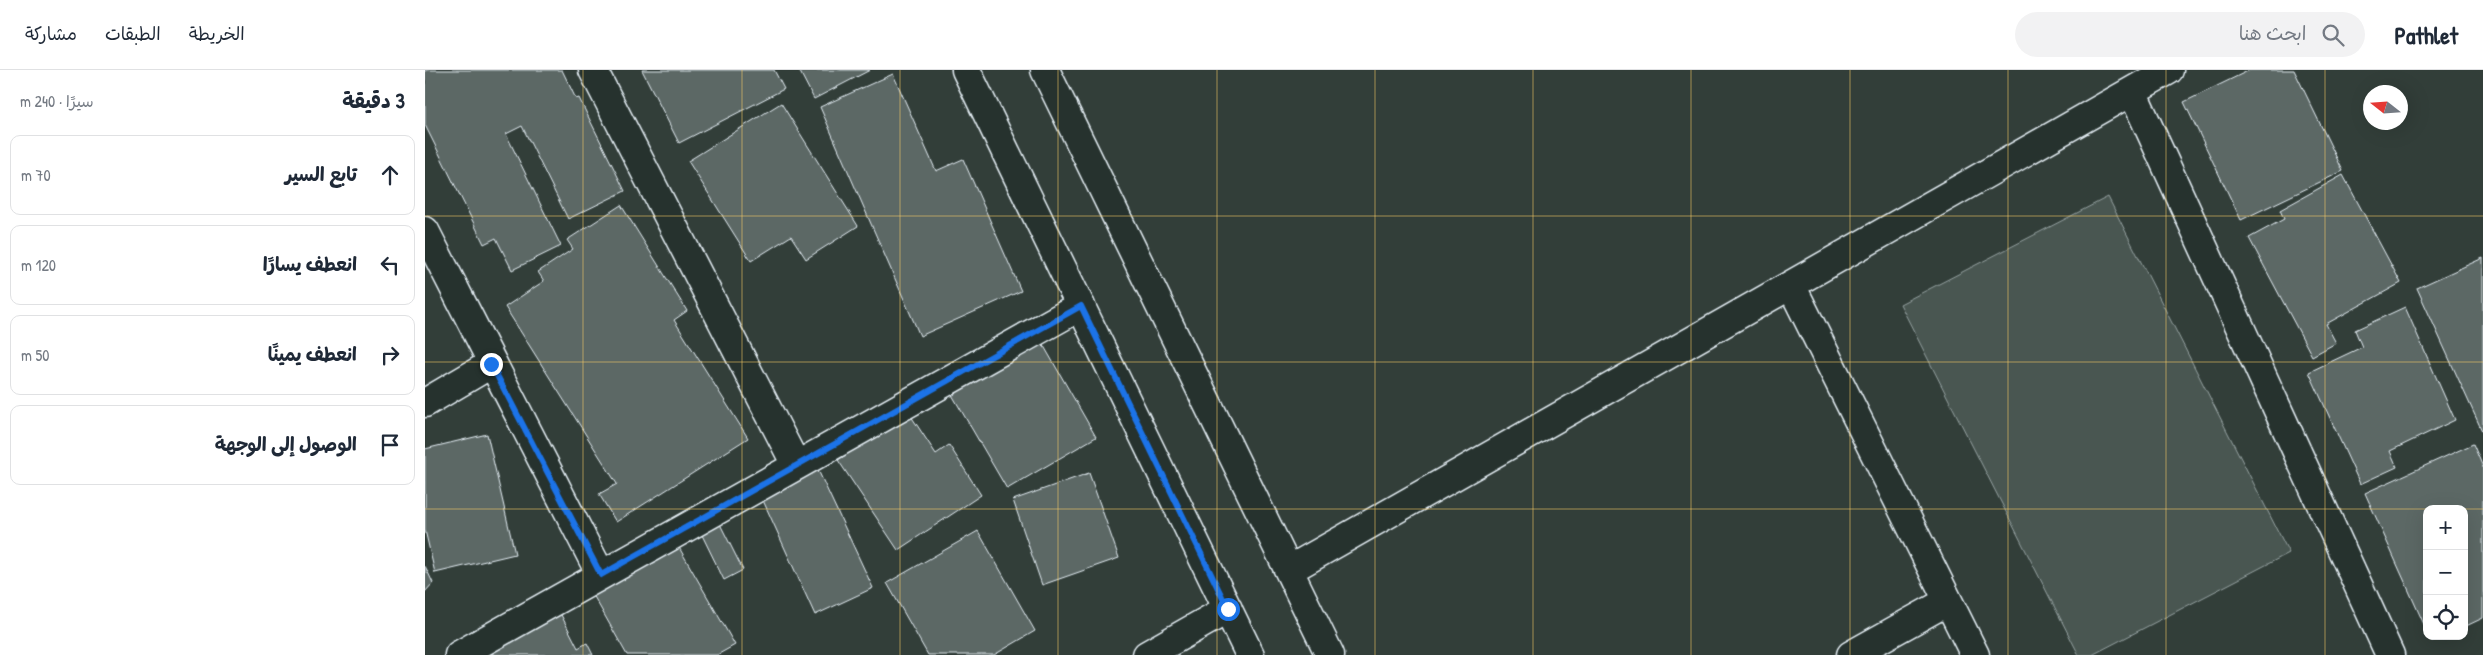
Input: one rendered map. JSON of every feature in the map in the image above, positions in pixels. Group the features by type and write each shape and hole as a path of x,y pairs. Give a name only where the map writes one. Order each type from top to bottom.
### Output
{"street":[{"path":"593,70 796,465"},
{"path":"966,70 1251,655"},
{"path":"1045,70 1330,655"},
{"path":"1289,570 2169,70"},
{"path":"2132,91 2390,655"},
{"path":"425,232 491,364 601,575"},
{"path":"1791,285 1975,655"},
{"path":"459,655 1081,306"},
{"path":"425,403 491,364"},
{"path":"1851,655 1948,601"},
{"path":"1147,655 1228,609"}],"shaded area":[{"path":"2108,197 2289,553 2092,655 2079,655 1900,304"}],"building":[{"path":"425,70 562,70 576,99 579,98 625,191 568,219 522,126 506,134 561,246 512,270 496,238 484,244 425,125"},
{"path":"642,70 774,70 784,89 679,143"},
{"path":"799,70 870,70 814,99"},
{"path":"2250,70 2294,70 2343,171 2241,220 2184,102"},
{"path":"893,74 936,171 963,159 1021,291 920,336 820,107"},
{"path":"781,103 858,226 806,259 791,236 751,261 688,161"},
{"path":"2343,175 2401,283 2326,324 2336,343 2312,356 2249,238 2284,219 2280,210"},
{"path":"621,205 687,311 674,320 748,438 616,522 599,494 617,484 505,307 544,281 538,272 573,249 567,240"},
{"path":"2483,258 2483,433 2417,288"},
{"path":"2405,307 2455,420 2390,451 2397,467 2360,484 2309,372 2362,347 2355,330"},
{"path":"1041,341 1096,437 1007,489 951,393"},
{"path":"909,413 936,454 949,445 981,495 898,550 838,460"},
{"path":"487,434 515,554 435,573 425,530 425,449"},
{"path":"2473,444 2483,467 2483,618 2468,625 2468,505 2423,505 2423,622 2365,493"},
{"path":"818,470 873,588 815,615 761,496"},
{"path":"1089,473 1119,558 1042,585 1013,500"},
{"path":"720,524 743,570 724,580 701,533"},
{"path":"978,531 1035,631 994,655 928,655 887,583"},
{"path":"677,544 735,645 717,655 627,655 592,593"},
{"path":"425,566 433,583 425,592"},
{"path":"557,607 578,648 587,643 593,655 477,655"}],"route":[{"path":"491,364 601,575 1081,306 1228,609"}]}
